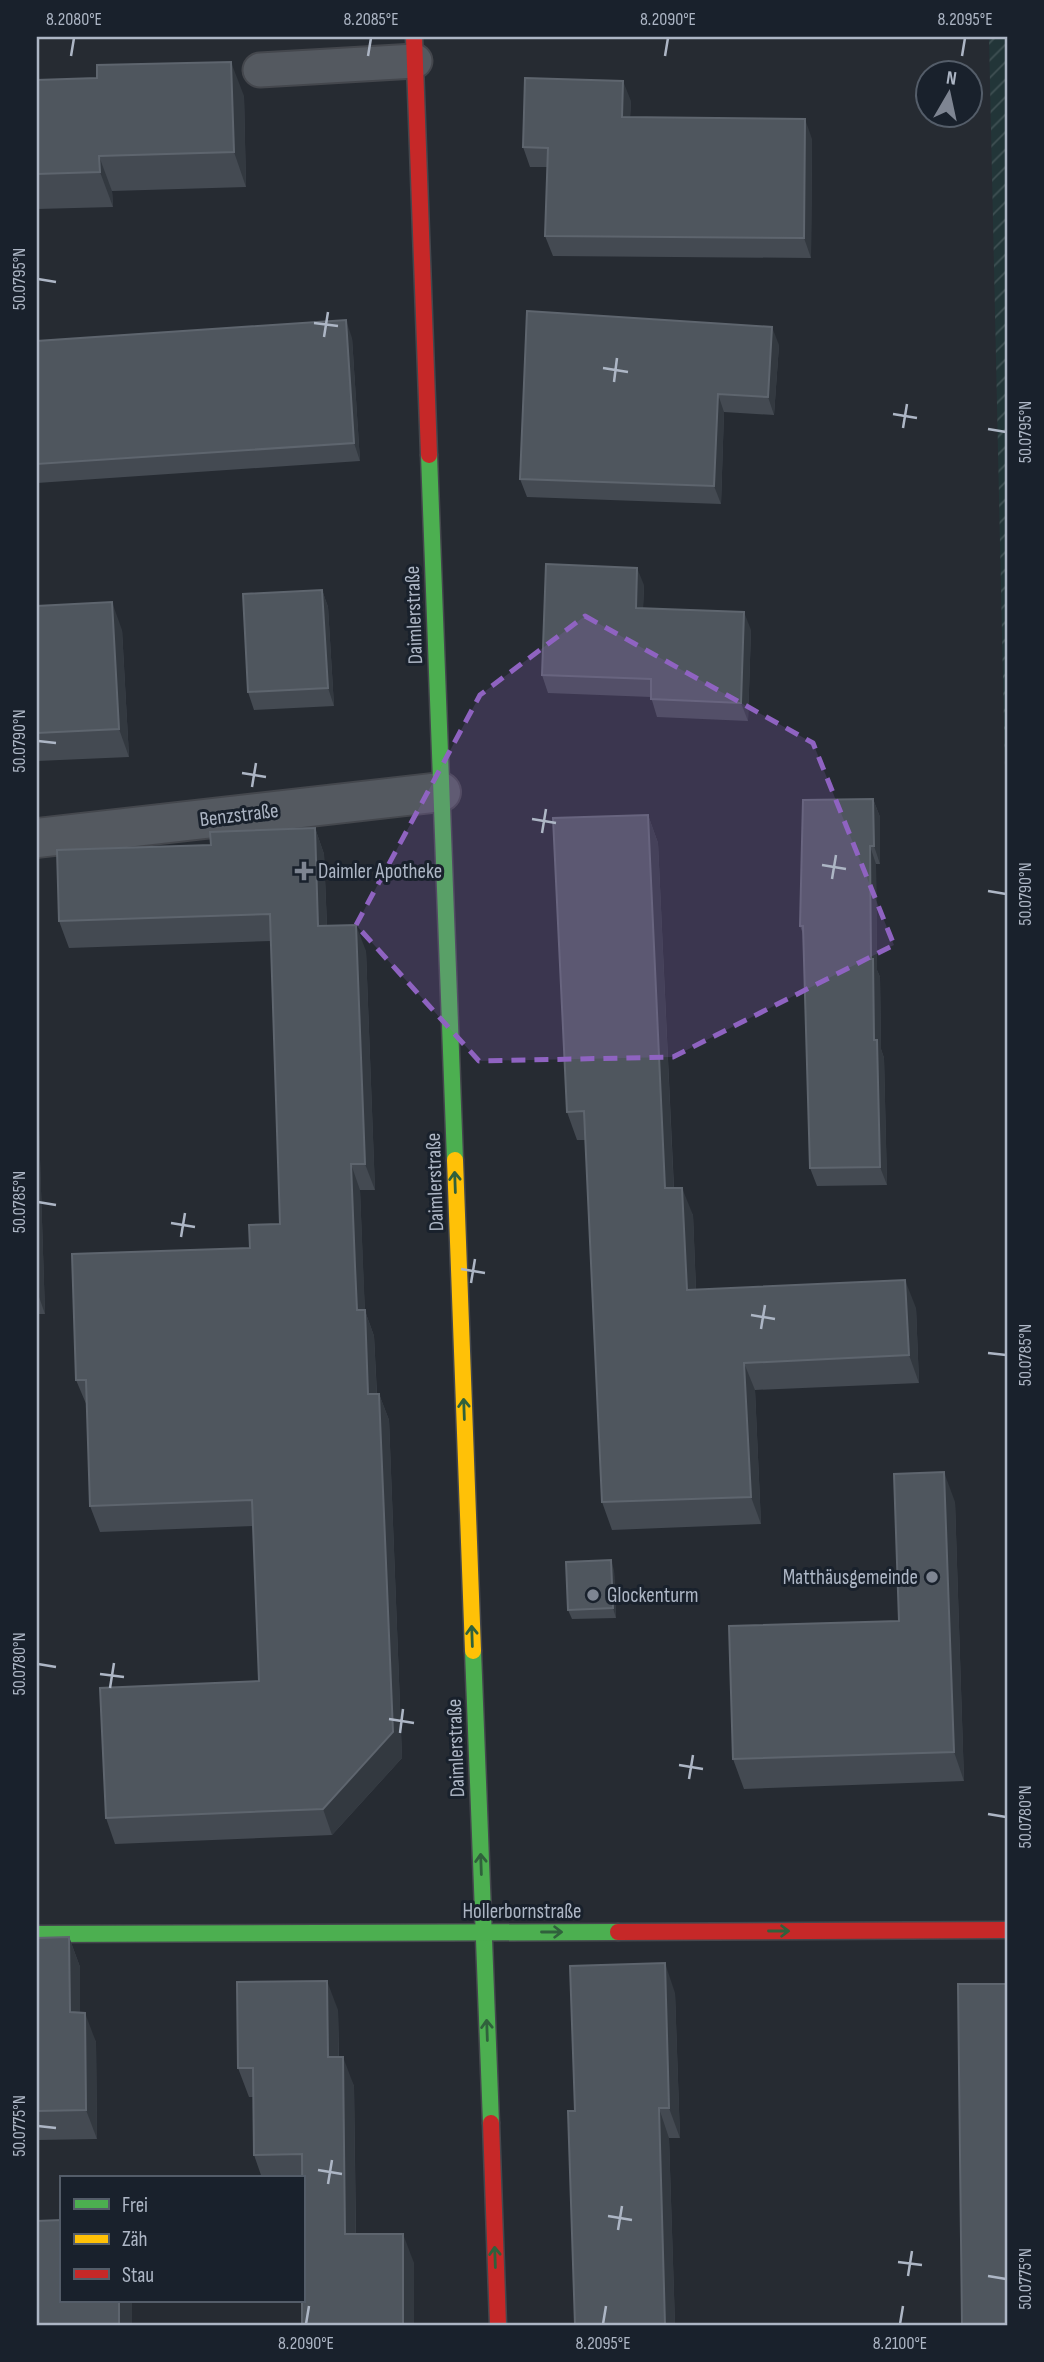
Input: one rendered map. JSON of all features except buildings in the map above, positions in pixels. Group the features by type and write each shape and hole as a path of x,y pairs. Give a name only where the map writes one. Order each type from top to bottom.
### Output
{"street":[{"name":"Daimlerstraße","path":"414,49 498,2325"},
{"name":"Benzstraße","path":"37,838 441,792"},
{"name":"Hollerbornstraße","path":"37,1934 1007,1930"}],"lane":[{"path":"260,70 414,49"}],"highlighted area":[{"path":"585,616 813,743 894,945 673,1057 479,1061 356,925 480,695"}],"green space":[{"path":"989,37 1007,37 1007,773 1005,772"}],"traffic: fast":[{"path":"429,455 455,1160"},
{"path":"473,1651 491,2123"},
{"path":"37,1934 618,1932"}],"traffic: slow":[{"path":"455,1160 473,1651"}],"traffic: jam":[{"path":"414,37 429,455"},
{"path":"618,1932 1007,1930"},
{"path":"491,2123 498,2325"}],"place":[{"name":"Daimler Apotheke","path":"304,871"},
{"name":"Matthäusgemeinde","path":"932,1577"},
{"name":"Glockenturm","path":"593,1595"}]}
